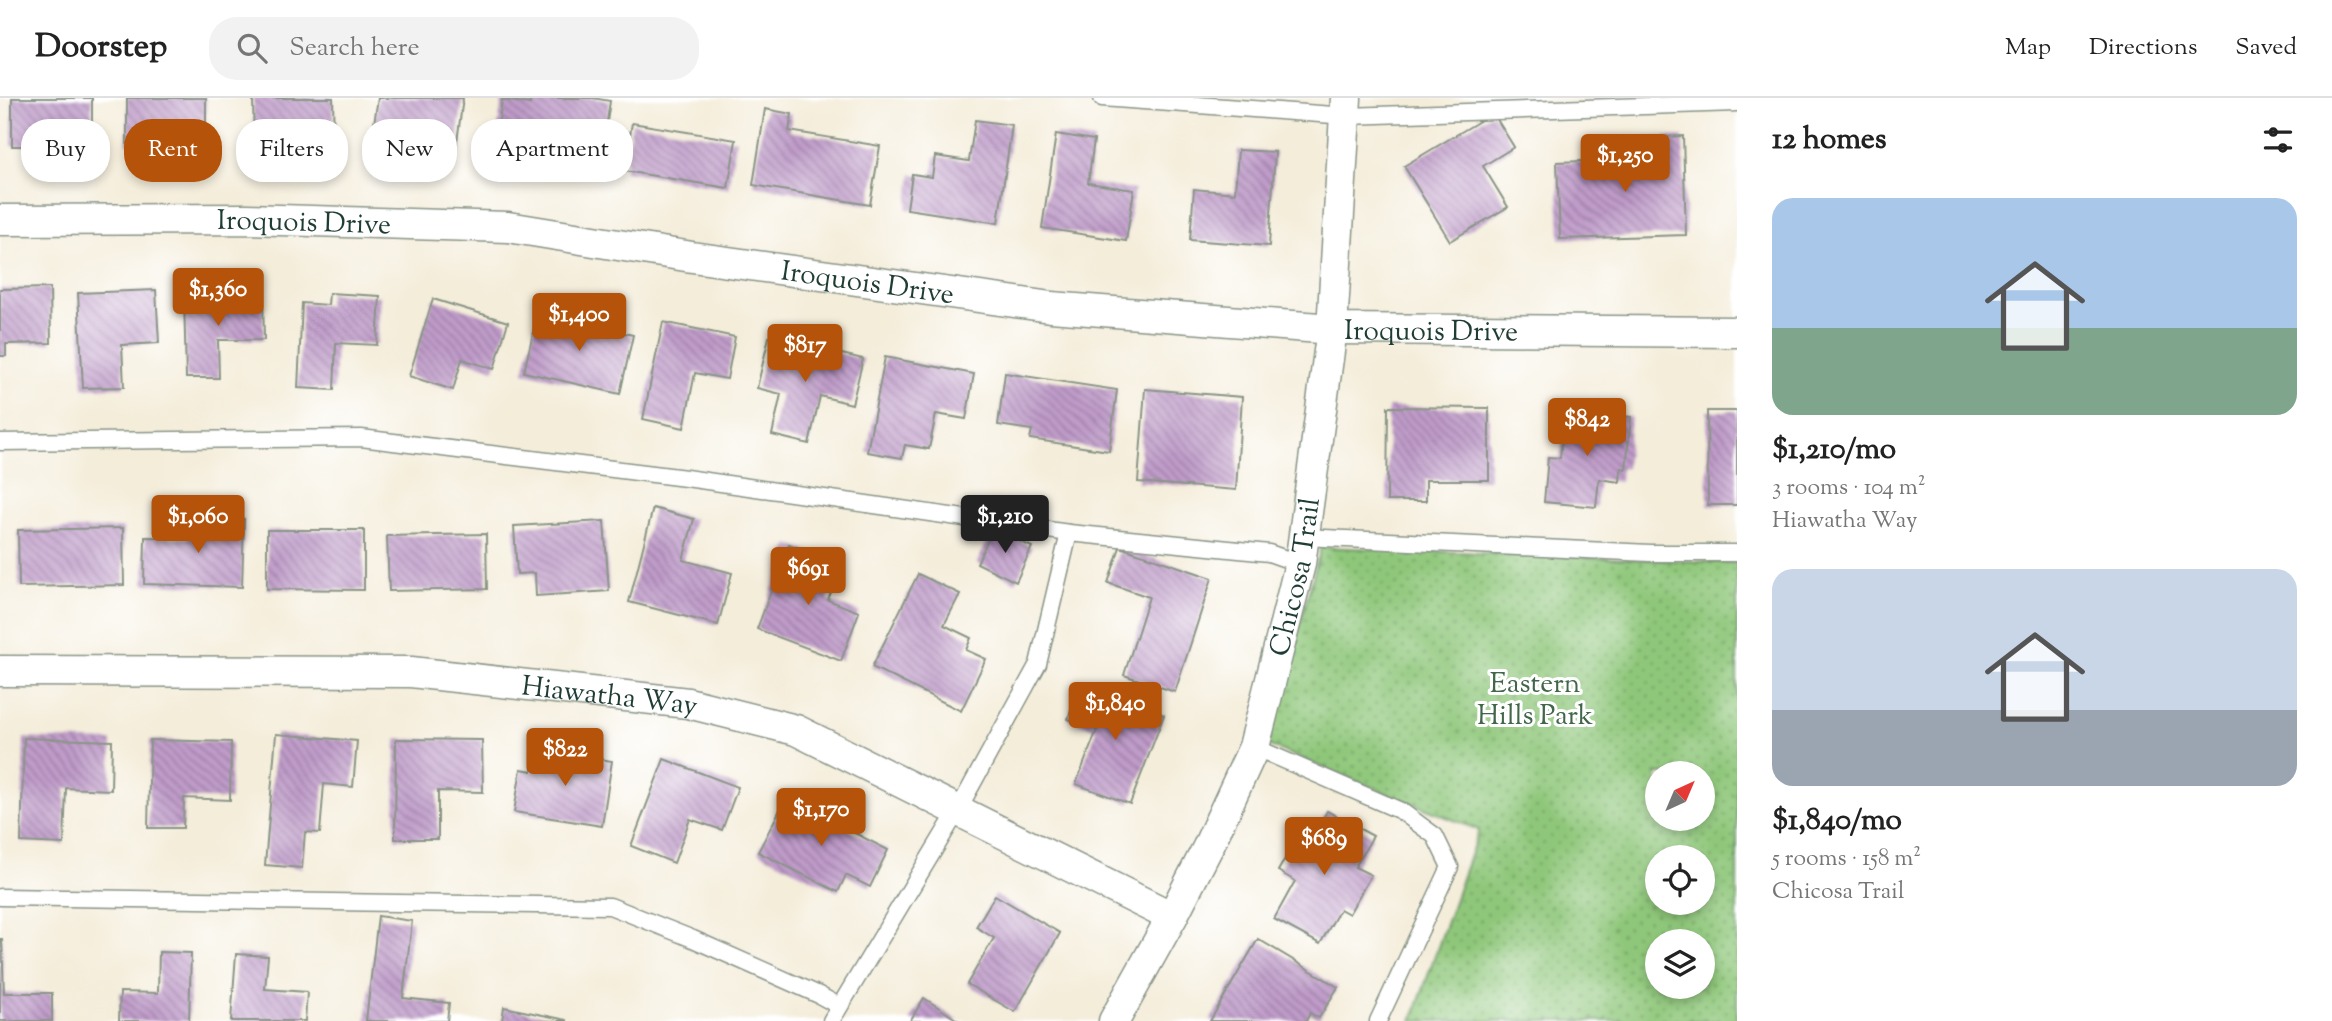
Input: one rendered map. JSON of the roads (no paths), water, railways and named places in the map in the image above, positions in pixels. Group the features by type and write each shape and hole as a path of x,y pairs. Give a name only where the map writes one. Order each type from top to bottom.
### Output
{"street":[{"name":"Chicosa Trail","path":"1114,1021 1208,847 1254,747 1302,551 1332,328 1347,107"},
{"name":"Iroquois Drive","path":"0,220 247,219 508,227 692,257 1051,307 1332,328 1737,332"},
{"name":"Hiawatha Way","path":"0,671 411,672 688,703 796,730 1172,917"}],"lane":[{"path":"1102,98 1347,107 1737,103"},
{"path":"0,442 361,438 686,478 1069,533 1269,553 1737,553"},
{"path":"831,1021 958,810 1038,664 1069,533"},
{"path":"1254,747 1401,811 1435,836 1450,867 1378,1021"},
{"path":"0,897 610,906 693,939 839,1006"}],"park label":[{"name":"Eastern Hills Park","path":"1535,698"}]}
